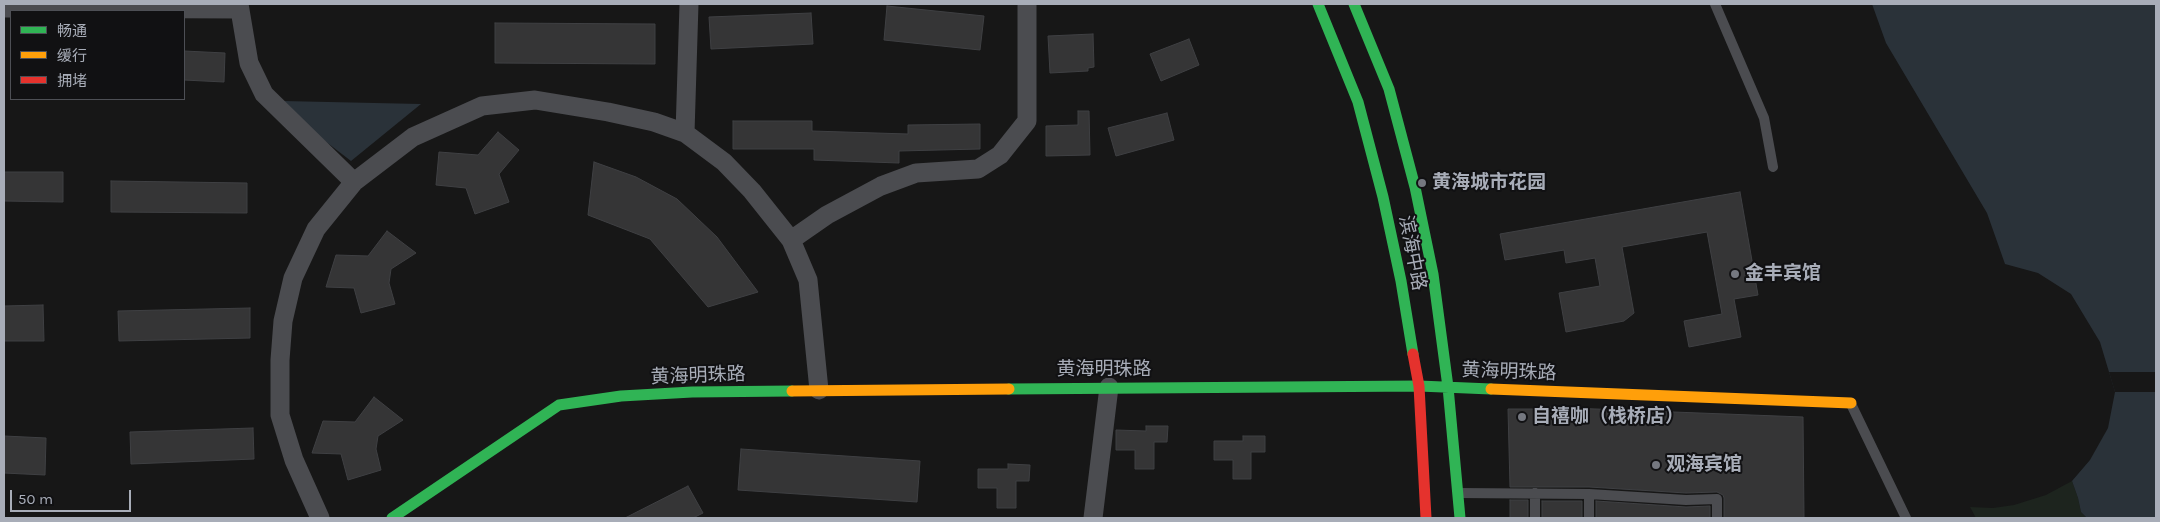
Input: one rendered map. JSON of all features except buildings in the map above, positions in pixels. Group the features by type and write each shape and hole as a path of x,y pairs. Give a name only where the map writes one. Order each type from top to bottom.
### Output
{"street":[{"path":"685,133 688,4"},
{"path":"791,240 827,214 882,186 916,173 978,169 1000,155 1028,121 1027,4"},
{"name":"滨海中路","path":"1318,4 1358,102 1383,197 1401,281 1419,386 1426,518"},
{"name":"滨海中路","path":"1354,4 1389,89 1415,187 1433,274 1448,387 1460,518"},
{"path":"4,8 239,6 248,63 264,94 354,182"},
{"path":"320,518 294,460 280,415 280,360 283,321 293,278 316,229 354,182 413,137 482,106 535,100 654,122 685,133 724,162 752,191 791,240 808,280 819,390"},
{"name":"黄海明珠路","path":"392,518 559,405 621,396 692,392 819,390 1419,386 1851,403"},
{"path":"1093,518 1109,388"}],"lane":[{"path":"1715,4 1764,118 1773,167"},
{"path":"1851,403 1906,518"},
{"path":"1457,492 1589,494 1686,500 1716,499 1717,518"},
{"path":"1535,518 1536,493"},
{"path":"1589,494 1589,518"}],"shaded area":[{"path":"1872,4 2156,4 2156,518 2087,518 2081,512 2072,481 2090,460 2108,428 2115,392 2100,342 2071,294 2038,273 2005,264 1987,213 1886,43"},
{"path":"283,101 421,104 351,161 286,111"},
{"path":"2072,481 2081,512 2087,518 1976,518 1970,507 1993,508 2014,505 2046,495"}],"pier":[{"path":"2109,372 2156,372 2156,392 2115,392"}],"traffic: fast":[{"path":"1318,4 1358,102 1383,197 1401,281 1413,354"},
{"path":"1354,4 1389,89 1415,187 1433,274 1448,387 1460,518"},
{"path":"1009,389 1419,386 1491,389"},
{"path":"392,518 559,405 621,396 692,392 792,391"}],"traffic: slow":[{"path":"792,391 1009,389"},
{"path":"1491,389 1851,403"}],"traffic: jam":[{"path":"1413,354 1419,386 1426,518"}],"place":[{"name":"黄海城市花园","path":"1422,183"},
{"name":"金丰宾馆","path":"1735,274"},
{"name":"自禧咖（栈桥店）","path":"1522,417"},
{"name":"观海宾馆","path":"1656,465"}]}
